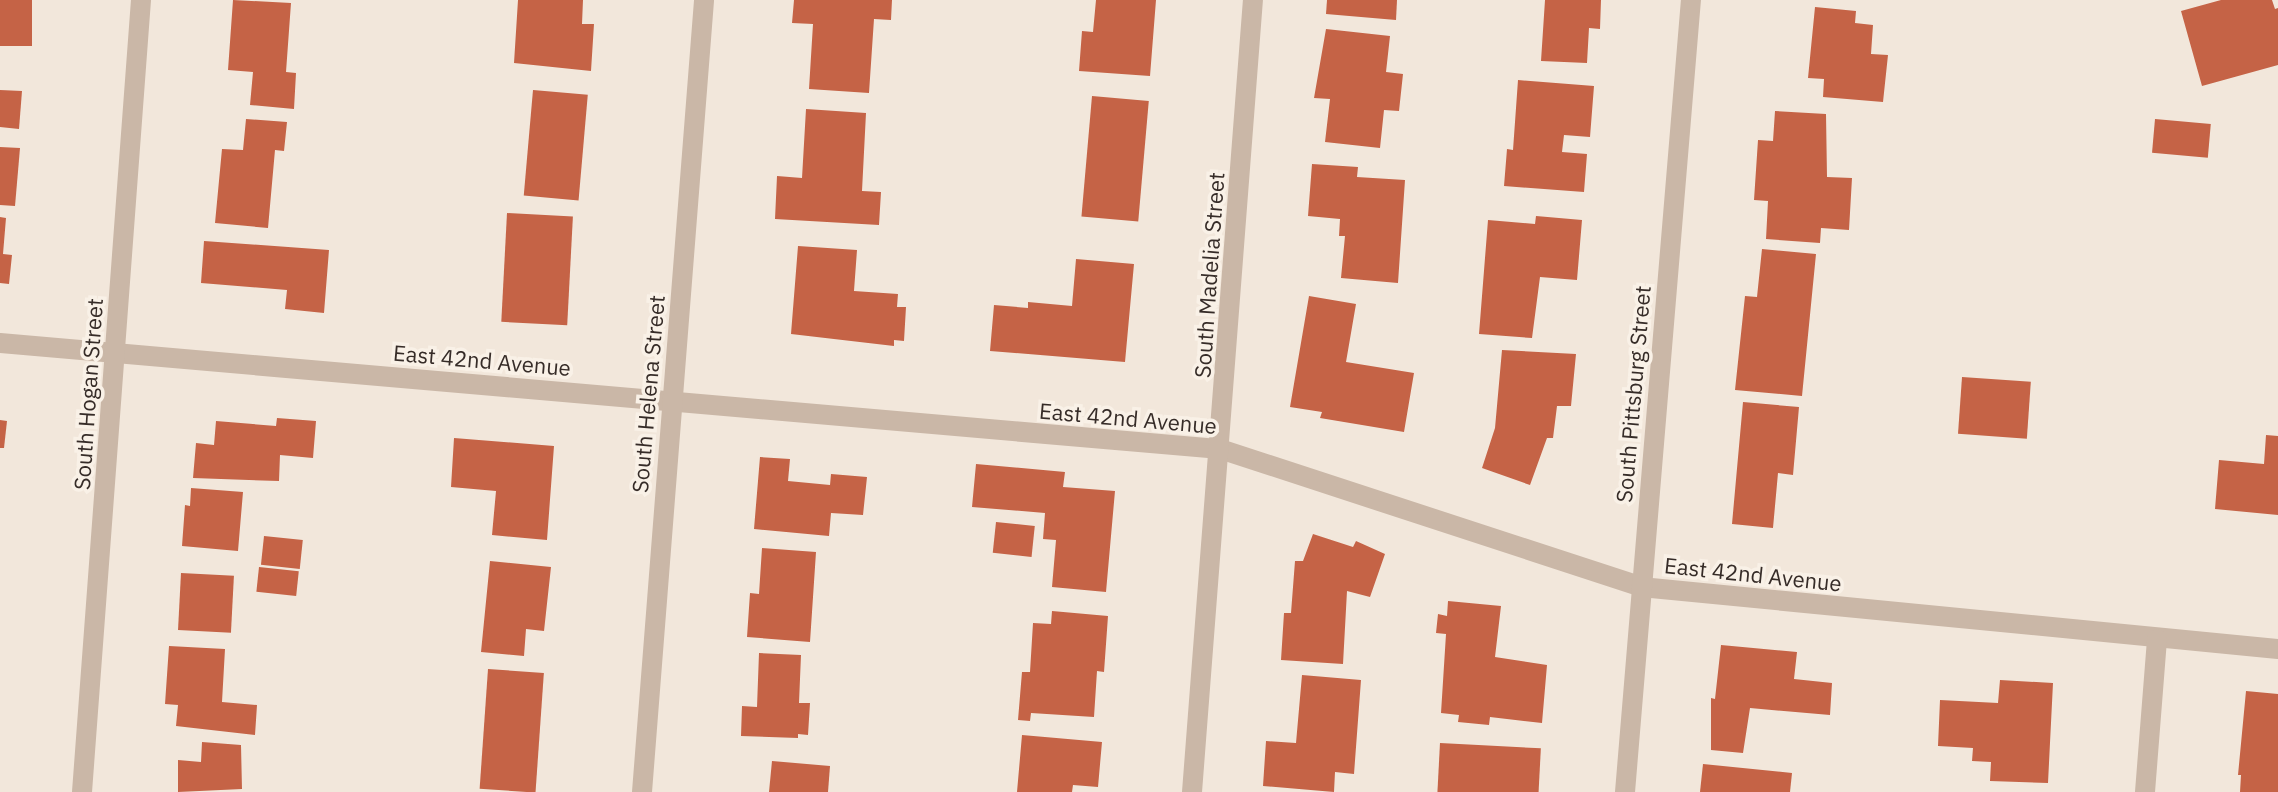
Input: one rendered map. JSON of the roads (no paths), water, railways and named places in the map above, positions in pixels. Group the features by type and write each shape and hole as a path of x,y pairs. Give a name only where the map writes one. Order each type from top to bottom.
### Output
{"street":[{"name":"South Hogan Street","path":"82,792 141,0"},
{"name":"South Helena Street","path":"642,792 704,0"},
{"name":"South Madelia Street","path":"1192,792 1253,0"},
{"name":"South Pittsburg Street","path":"1625,792 1691,0"},
{"name":"East 42nd Avenue","path":"0,343 1220,449 1641,587 2278,649"},
{"path":"2145,792 2157,639"}]}
